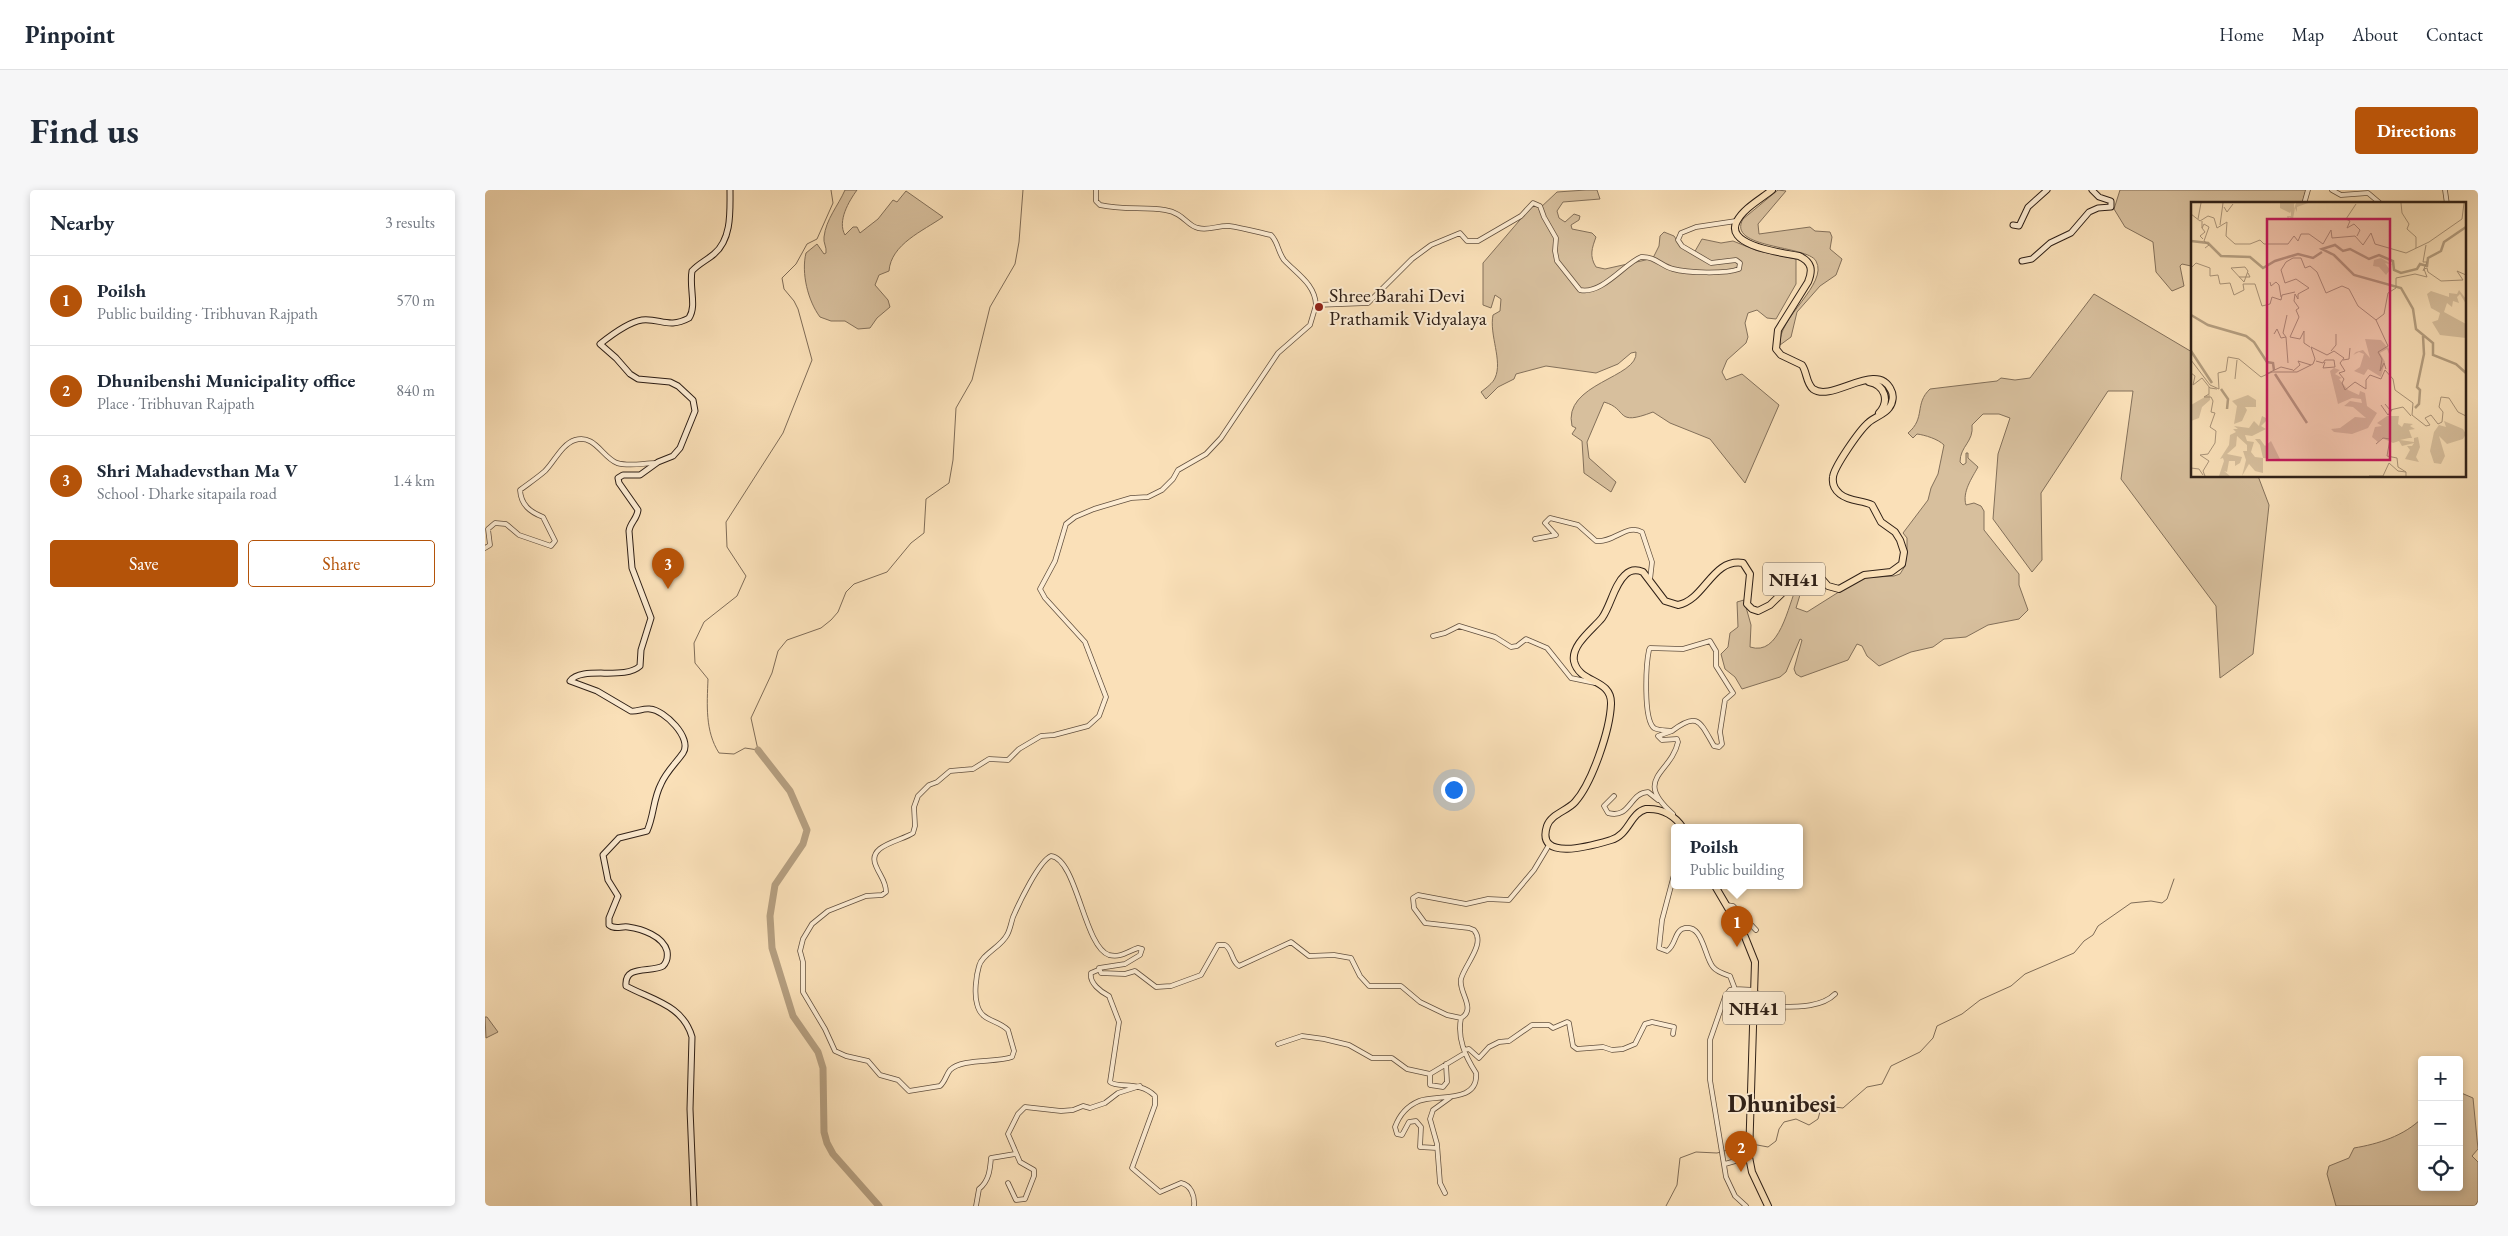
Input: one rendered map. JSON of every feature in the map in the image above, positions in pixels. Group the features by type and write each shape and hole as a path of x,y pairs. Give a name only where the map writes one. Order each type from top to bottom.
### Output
{"highway":[{"path":"1737,221 1747,209 1772,190"},
{"name":"NH41","path":"1650,580 1665,601 1681,605 1696,596 1720,569 1734,563 1743,563 1749,568 1751,577 1747,604 1757,611 1770,605 1797,577 1807,570 1816,572 1827,584 1837,589 1864,575 1898,569 1902,564 1904,555 1898,536 1881,522 1872,505 1843,496 1836,490 1833,482 1836,468 1864,427 1890,407 1893,398 1891,390 1887,384 1880,380 1863,381 1828,391 1818,391 1810,385 1800,364 1778,352 1775,342 1778,330 1808,282 1811,266 1806,259 1799,256 1745,242 1736,234 1737,221"},
{"path":"1650,580 1639,570 1632,571 1624,576 1607,610 1576,649 1574,658 1577,669 1584,676 1600,683 1608,691 1611,704 1595,768 1587,786 1575,803 1549,822 1546,833 1549,845 1556,849 1565,849 1616,838 1624,834 1639,812 1646,808 1665,812 1679,824"},
{"name":"NH41","path":"1717,889 1754,956 1755,991 1749,1158 1752,1172 1768,1206"}],"main road":[{"path":"694,1206 690,1109 693,1048 690,1029 665,1002 631,989 625,984 631,973 643,968 663,966 666,963 667,953 661,940 654,936 630,927 614,928 609,925 609,918 618,898 609,883 602,857 619,838 647,831 654,798 661,782 684,752 684,739 675,726 654,710 648,708 631,711 597,691 570,681 573,678 585,675 630,672 640,666 641,650 651,618 632,568 629,531 637,519 638,510 619,483 618,478 623,475 640,475 658,462 673,456 680,448 694,415 693,400 678,386 670,382 638,379 630,374 601,344 621,329 643,320 672,324 689,318 693,306 689,284 692,272 713,255 723,241 730,220 729,190"},
{"path":"2013,225 2019,226 2028,207 2047,190"},
{"path":"2022,261 2032,259 2050,243 2071,233 2094,209 2111,207 2111,201 2099,197 2092,190"}],"street":[{"path":"1096,190 1096,201 1100,205 1124,209 1167,210 1182,215 1193,226 1200,229 1227,225 1271,235 1275,239 1283,259 1313,291 1316,305 1310,325 1278,354 1214,447 1178,470 1173,479 1162,490 1148,497 1131,498 1094,509 1075,517 1063,528 1060,548 1040,590 1085,642 1105,691 1106,703 1099,716 1083,728 1041,736 1019,749 1008,760 989,759 973,768 950,771 937,782 929,785 918,796 914,807 915,826 913,833 883,845 875,855 875,863 883,878 886,892 881,895 866,896 836,907 820,916 806,930 800,951 803,962 803,992 835,1050 846,1056 869,1061 878,1073 898,1080 909,1091 939,1086 949,1071 959,1066 1003,1060 1014,1054 1008,1030 983,1016 979,1010 976,998 979,967 982,960 995,950 1008,934 1014,915 1041,864 1048,857 1057,857 1067,867 1086,918 1103,951 1115,956 1138,948 1142,949 1140,955 1125,964 1101,967 1091,973 1091,980 1103,994 1109,996 1119,1022 1109,1082 1113,1085 1140,1086 1153,1094 1156,1100 1132,1168 1160,1192 1181,1183 1186,1184 1191,1190 1195,1206"},
{"path":"2332,190 2341,195 2369,193 2379,202"},
{"path":"1316,305 1368,302 1402,268 1431,246 1459,233 1467,241 1478,241 1521,216 1533,203 1540,206 1543,218 1556,238 1555,251 1557,261 1580,290 1585,291 1610,280 1641,257 1652,258 1677,270 1718,271 1739,269 1741,264 1736,260 1711,263 1682,246 1678,240 1681,233 1696,227 1737,221"},
{"path":"485,548 490,544 488,529 495,522 506,524 519,534 551,546 555,541 543,517 531,512 521,499 520,490 545,470 563,448 574,440 585,440 597,445 616,462 631,466 658,462"},
{"path":"1535,539 1556,535 1545,523 1550,518 1578,525 1596,541 1613,538 1631,528 1638,529 1642,532 1651,558 1650,580"},
{"path":"1433,636 1445,633 1459,626 1495,637 1511,647 1517,646 1526,639 1547,648 1571,678 1600,683"},
{"path":"1658,800 1654,789 1659,772 1677,748 1678,742 1677,739 1662,740 1658,736 1672,731 1691,719 1696,720 1702,725 1714,746 1719,747 1722,744 1720,732 1725,700 1733,693 1716,666 1716,651 1710,641 1692,644 1683,649 1650,648 1649,650 1646,688 1650,724 1655,729 1672,731"},
{"path":"1614,796 1604,806 1606,811 1615,814 1625,811 1637,795 1648,792 1682,824"},
{"path":"1437,1148 1420,1147 1421,1127 1416,1120 1409,1122 1402,1135 1397,1134 1395,1127 1404,1111 1416,1102 1466,1094 1475,1082 1476,1073 1464,1052 1460,1035 1461,1018 1467,1012 1468,1005 1461,988 1461,980 1477,946 1478,937 1474,930 1469,928 1425,923 1414,908 1413,898 1418,895 1467,904 1488,899 1509,900 1533,870 1549,845"},
{"path":"1671,886 1662,920 1659,948 1664,951 1673,947 1678,932 1684,929 1697,932 1701,936 1711,964 1715,969 1730,976 1735,989"},
{"path":"1726,905 1733,906 1756,930"},
{"path":"1098,970 1101,973 1112,974 1135,971 1142,974 1152,986 1166,988 1201,974 1218,945 1225,945 1229,948 1236,964 1242,965 1291,942 1309,956 1334,955 1351,958 1360,976 1369,986 1401,986 1420,1002 1454,1017 1461,1018"},
{"path":"1745,1206 1729,1188 1712,1096 1710,1040 1725,997 1730,990 1735,989 1755,991 1761,995 1763,1005 1767,1007 1815,1004 1826,1001 1835,994"},
{"path":"1278,1044 1302,1036 1324,1038 1349,1045 1372,1058 1392,1058 1407,1069 1430,1074 1469,1049 1476,1058 1479,1058 1489,1047 1499,1042 1509,1041 1532,1025 1549,1025 1553,1028 1567,1022 1569,1023 1573,1046 1577,1049 1603,1047 1612,1050 1623,1049 1635,1044 1645,1024 1652,1022 1674,1027 1673,1034"},
{"path":"1430,1074 1430,1085 1443,1086 1447,1082 1446,1064"},
{"path":"1008,1183 1016,1200 1025,1199 1034,1176 1034,1170 1020,1162 1015,1154 1008,1134 1018,1114 1025,1107 1061,1111 1073,1110 1088,1105 1091,1108 1105,1103 1118,1093 1140,1086"},
{"path":"1445,1193 1440,1183 1437,1148 1431,1116 1433,1110 1451,1096"},
{"path":"976,1206 979,1189 985,1184 990,1169 991,1158 1015,1154"},
{"path":"1725,1164 1749,1158"}],"shaded area":[{"path":"845,190 857,190 843,218 842,224 845,235 853,227 857,227 860,233 878,219 893,200 897,202 906,191 943,217 909,239 895,253 889,271 879,275 875,285 888,300 890,307 877,318 870,328 858,329 845,321 831,321 820,317 812,303 805,278 806,253 817,244 824,254 826,253 825,230"},
{"path":"1597,190 1600,199 1563,202 1557,211 1559,218 1565,222 1574,214 1580,216 1579,220 1571,225 1572,229 1592,233 1596,237 1592,248 1592,256 1596,267 1605,269 1652,260 1659,246 1660,236 1664,232 1674,236 1680,245 1694,253 1702,239 1721,243 1733,241 1758,251 1796,259 1796,284 1776,319 1767,318 1757,310 1748,313 1745,323 1748,337 1746,343 1727,360 1722,372 1726,380 1742,374 1779,405 1745,483 1710,439 1670,423 1653,412 1632,418 1627,417 1612,405 1604,402 1587,442 1589,458 1616,482 1611,492 1584,473 1582,441 1572,434 1576,428 1572,426 1572,412 1578,400 1634,361 1636,352 1631,353 1618,364 1596,373 1546,366 1516,374 1514,379 1498,387 1486,399 1481,392 1493,382 1497,371 1498,364 1492,323 1493,315 1500,311 1501,299 1495,295 1491,308 1483,305 1483,263 1531,207 1537,206 1539,209 1557,192"},
{"path":"1778,190 1786,191 1758,224 1759,234 1810,227 1815,231 1830,232 1832,237 1830,249 1842,259 1836,275 1820,286 1797,312 1791,337 1780,345 1781,335 1786,324 1810,291 1818,270 1816,261 1810,256 1756,241 1746,236 1741,229 1743,219"},
{"path":"2120,190 2306,190 2303,202 2191,202 2191,266 2182,264 2180,266 2184,286 2172,291 2156,272 2153,242 2125,227 2114,209"},
{"path":"2094,294 2191,351 2191,478 2259,478 2269,505 2253,654 2220,678 2216,606 2121,479 2133,391 2108,391 2041,493 2042,560 2032,572 1993,519 1998,454 2010,418 1999,414 1983,414 1972,425 1971,436 1962,452 1960,462 1963,465 1966,463 1966,453 1968,453 1968,458 1978,467 1966,490 1966,505 1974,503 1981,506 1984,511 1984,530 2019,574 2019,585 2028,610 2019,619 1988,625 1966,637 1944,639 1933,647 1911,652 1879,666 1867,656 1862,646 1857,644 1848,660 1801,677 1796,674 1794,669 1802,640 1800,639 1786,672 1780,677 1742,689 1735,677 1725,669 1721,654 1728,647 1730,633 1738,627 1737,602 1744,600 1751,625 1750,647 1760,648 1769,644 1776,637 1797,586 1803,585 1796,608 1807,612 1861,578 1900,574 1905,566 1907,552 1907,538 1903,533 1928,500 1931,488 1938,474 1944,445 1924,435 1917,434 1913,438 1908,433 1917,422 1922,400 1930,389 1997,381 2001,378 2015,380 2030,378"},
{"path":"485,1017 487,1017 498,1032 486,1038"},
{"path":"2463,1094 2473,1098 2478,1149 2472,1156 2478,1162 2478,1201 2475,1206 2336,1206 2327,1174 2329,1166 2349,1158 2354,1148 2390,1138 2418,1121 2418,1191 2463,1191"}],"waterway":[{"path":"831,190 833,203 817,239 807,244 796,264 782,278 784,289 798,309 812,360 783,433 726,522 727,547 746,576 737,596 704,622 694,643 695,663 708,679 707,708 709,727 714,745 719,753 734,754 745,748 758,750 751,718 772,673 778,651 787,640 821,628 838,612 846,592 854,584 887,572 911,543 924,533 926,499 949,483 953,460 956,408 972,380 990,307 1015,264 1019,242 1023,190"},
{"path":"758,750 790,791 807,830 803,844 775,885 770,916 772,948 793,1016 818,1052 823,1068 824,1132 827,1143 833,1154 879,1206"},
{"path":"1752,1144 1768,1147 1776,1141 1779,1129 1784,1122 1796,1119 1809,1125 1818,1119 1821,1108 1825,1106 1843,1108 1867,1087 1882,1084 1891,1066 1920,1052 1933,1038 1937,1026 1962,1014 1980,1000 2011,986 2025,974 2074,953 2084,941 2093,935 2098,926 2131,903 2151,901 2162,903 2167,899 2174,879"},
{"path":"1666,1206 1677,1185 1680,1158 1696,1152 1717,1153 1748,1144"}],"place":[{"name":"Shree Barahi Devi Prathamik Vidyalaya","path":"1319,307"},
{"name":"Shri Mahadevsthan Ma V","path":"668,589"},
{"name":"Poilsh","path":"1737,947"},
{"name":"Dhunibenshi Municipality office","path":"1741,1172"}],"district":[{"name":"Dhunibesi","path":"1782,1103"}]}
